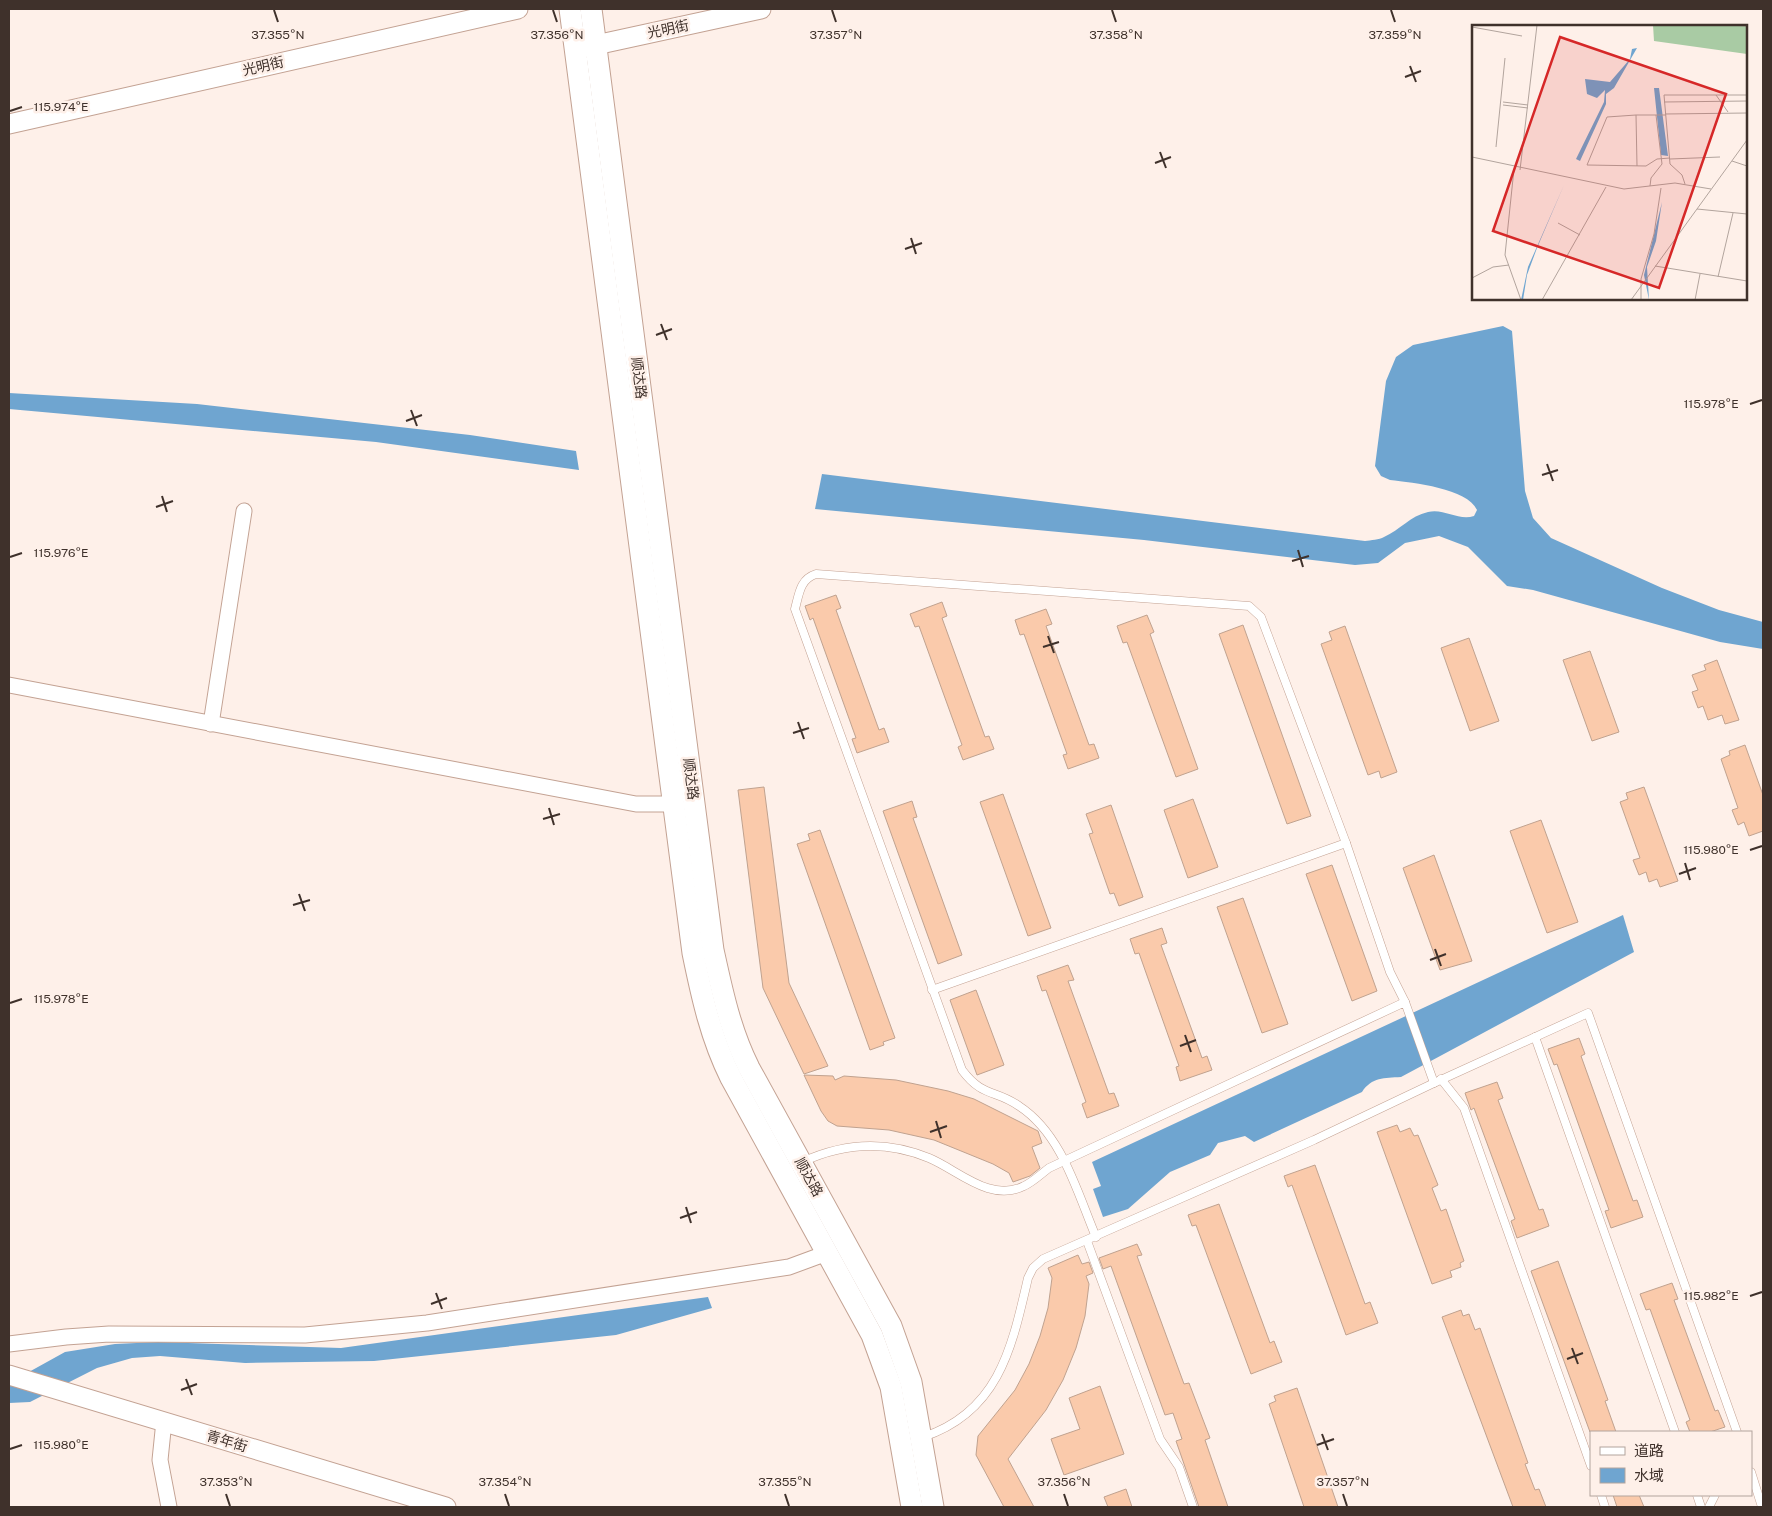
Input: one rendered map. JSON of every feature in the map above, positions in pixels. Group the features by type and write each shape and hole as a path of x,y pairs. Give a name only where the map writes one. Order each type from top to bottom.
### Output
{"main road":[{"name":"顺达路","path":"570,9 585,48 713,950 727,1015 736,1042 891,1326 911,1382 933,1507"},
{"name":"顺达路","path":"591,9 585,48 673,804 693,953 708,1020 717,1050 872,1335 883,1360 891,1387 912,1507"}],"street":[{"name":"光明街","path":"9,124 518,9"},
{"name":"光明街","path":"585,48 761,9"},
{"path":"211,724 244,511"},
{"path":"9,685 636,804 673,804"},
{"path":"9,1344 66,1336 109,1334 305,1335 426,1323 789,1267 827,1253"},
{"name":"青年街","path":"10,1376 446,1507"},
{"path":"164,1421 160,1460 169,1507"}],"lane":[{"path":"1096,1237 1064,1161 1049,1136 1035,1118 1019,1105 987,1093 972,1084 962,1070 795,609 800,586 808,576 816,574 1249,606 1261,617 1346,843 1390,972 1405,1002 1438,1081 1464,1108 1590,1463"},
{"path":"932,990 1346,843"},
{"path":"801,1162 824,1152 874,1144 902,1149 929,1158 979,1186 995,1190 1023,1187 1049,1168 1405,1002"},
{"path":"921,1437 941,1431 967,1415 998,1376 1006,1359 1028,1278 1033,1268 1043,1259 1314,1140 1588,1013 1737,1431"},
{"path":"1535,1037 1675,1431"},
{"path":"1087,1241 1160,1438 1179,1467 1193,1507"},
{"path":"1752,1475 1762,1507"}],"water":[{"path":"1503,326 1512,331 1525,491 1533,518 1551,538 1662,588 1719,610 1763,622 1763,649 1720,642 1533,590 1507,586 1468,547 1439,536 1405,543 1378,563 1355,565 1144,540 815,509 822,474 1365,541 1382,538 1410,520 1428,512 1434,511 1462,517 1474,516 1477,510 1463,496 1439,488 1390,480 1381,476 1375,466 1386,381 1396,357 1413,345"},
{"path":"9,393 197,404 470,435 576,451 579,470 376,442 9,409"},
{"path":"1623,915 1634,952 1401,1077 1384,1078 1374,1081 1362,1092 1254,1142 1245,1136 1218,1143 1210,1155 1170,1172 1128,1209 1103,1217 1093,1189 1101,1186 1092,1162"},
{"path":"708,1297 712,1308 616,1335 374,1361 245,1363 160,1356 132,1358 97,1368 30,1402 9,1403 9,1383 65,1352 115,1344 158,1342 341,1348"}],"building":[{"path":"836,595 841,608 836,610 879,730 884,728 889,742 857,753 852,739 856,738 813,618 810,620 805,606"},
{"path":"942,602 947,616 942,618 985,737 989,736 994,749 963,760 958,747 962,745 919,626 915,627 910,614"},
{"path":"1046,609 1052,624 1046,626 1089,745 1094,744 1099,758 1068,769 1063,755 1067,754 1024,634 1020,635 1015,620"},
{"path":"1147,615 1154,632 1150,634 1198,769 1176,777 1127,642 1123,643 1117,626"},
{"path":"1243,625 1311,816 1287,824 1219,634"},
{"path":"1345,626 1397,772 1381,778 1379,771 1368,775 1321,644 1332,640 1329,632"},
{"path":"1469,638 1499,721 1470,731 1441,648"},
{"path":"1590,651 1619,732 1592,741 1563,660"},
{"path":"1717,660 1739,720 1725,724 1722,715 1708,720 1703,706 1698,708 1692,692 1698,690 1692,675 1706,670 1704,665"},
{"path":"1745,745 1763,795 1763,831 1749,836 1744,822 1738,825 1732,810 1738,808 1721,759 1730,755 1729,751"},
{"path":"764,787 789,983 828,1066 804,1074 763,988 738,790"},
{"path":"1644,787 1678,881 1660,887 1657,879 1649,882 1646,872 1639,875 1633,860 1640,858 1620,802 1628,799 1626,793"},
{"path":"1003,794 1051,928 1028,936 980,802"},
{"path":"1193,799 1218,867 1188,878 1164,810"},
{"path":"912,801 917,817 913,818 962,955 938,964 883,811"},
{"path":"1111,805 1143,897 1119,906 1114,893 1110,894 1089,834 1093,833 1086,814"},
{"path":"1541,820 1578,922 1547,933 1510,831"},
{"path":"820,830 895,1038 883,1042 884,1045 870,1050 797,844 810,840 808,834"},
{"path":"1434,855 1472,961 1440,970 1403,868"},
{"path":"1332,865 1377,991 1352,1001 1306,874"},
{"path":"1243,898 1288,1024 1262,1033 1217,907"},
{"path":"1162,928 1167,943 1161,945 1202,1058 1207,1056 1212,1070 1180,1081 1176,1067 1179,1066 1139,953 1135,954 1130,939"},
{"path":"1068,965 1074,980 1068,981 1109,1094 1114,1093 1119,1106 1087,1118 1082,1104 1086,1102 1046,990 1042,991 1037,976"},
{"path":"976,990 1004,1065 977,1075 950,1000"},
{"path":"1579,1038 1585,1054 1581,1056 1633,1201 1637,1200 1643,1217 1611,1228 1605,1211 1609,1210 1557,1064 1554,1065 1548,1049"},
{"path":"804,1075 833,1076 835,1080 844,1076 896,1080 948,1091 974,1099 1038,1131 1042,1143 1032,1147 1040,1168 1030,1176 1013,1182 1009,1173 993,1164 934,1140 889,1130 837,1126 828,1121 821,1111"},
{"path":"1497,1082 1503,1098 1498,1100 1539,1210 1543,1209 1549,1226 1517,1238 1511,1221 1515,1219 1474,1108 1471,1110 1465,1093"},
{"path":"1397,1125 1400,1132 1410,1128 1414,1136 1418,1135 1438,1185 1432,1188 1441,1211 1446,1209 1464,1261 1460,1263 1461,1267 1450,1271 1452,1277 1432,1284 1377,1132"},
{"path":"1315,1165 1365,1304 1370,1302 1378,1323 1346,1335 1292,1185 1288,1187 1284,1176"},
{"path":"1219,1204 1270,1343 1274,1341 1282,1362 1251,1374 1196,1225 1192,1226 1188,1215"},
{"path":"1137,1244 1142,1255 1137,1256 1184,1384 1189,1383 1210,1438 1205,1440 1228,1507 1199,1507 1176,1441 1182,1439 1173,1413 1165,1415 1111,1266 1103,1269 1099,1258"},
{"path":"1078,1255 1082,1264 1089,1262 1093,1273 1086,1276 1089,1284 1085,1316 1076,1348 1063,1380 1046,1410 1008,1459 1034,1507 1004,1507 976,1455 978,1436 1015,1390 1029,1364 1048,1308 1052,1278 1048,1268"},
{"path":"1558,1261 1608,1400 1605,1401 1616,1431 1590,1432 1531,1271"},
{"path":"1672,1283 1678,1299 1674,1300 1715,1411 1718,1410 1725,1427 1713,1431 1690,1431 1686,1422 1690,1420 1650,1309 1646,1310 1640,1294"},
{"path":"1461,1310 1463,1316 1469,1314 1475,1330 1480,1328 1528,1463 1525,1464 1535,1490 1539,1489 1546,1507 1513,1507 1442,1317"},
{"path":"1100,1386 1124,1454 1064,1475 1051,1439 1080,1429 1069,1398"},
{"path":"1297,1388 1338,1507 1304,1507 1269,1404 1276,1401 1274,1396"},
{"path":"1126,1489 1132,1507 1108,1507 1104,1497"},
{"path":"1613,1496 1639,1496 1644,1507 1617,1507"}]}
